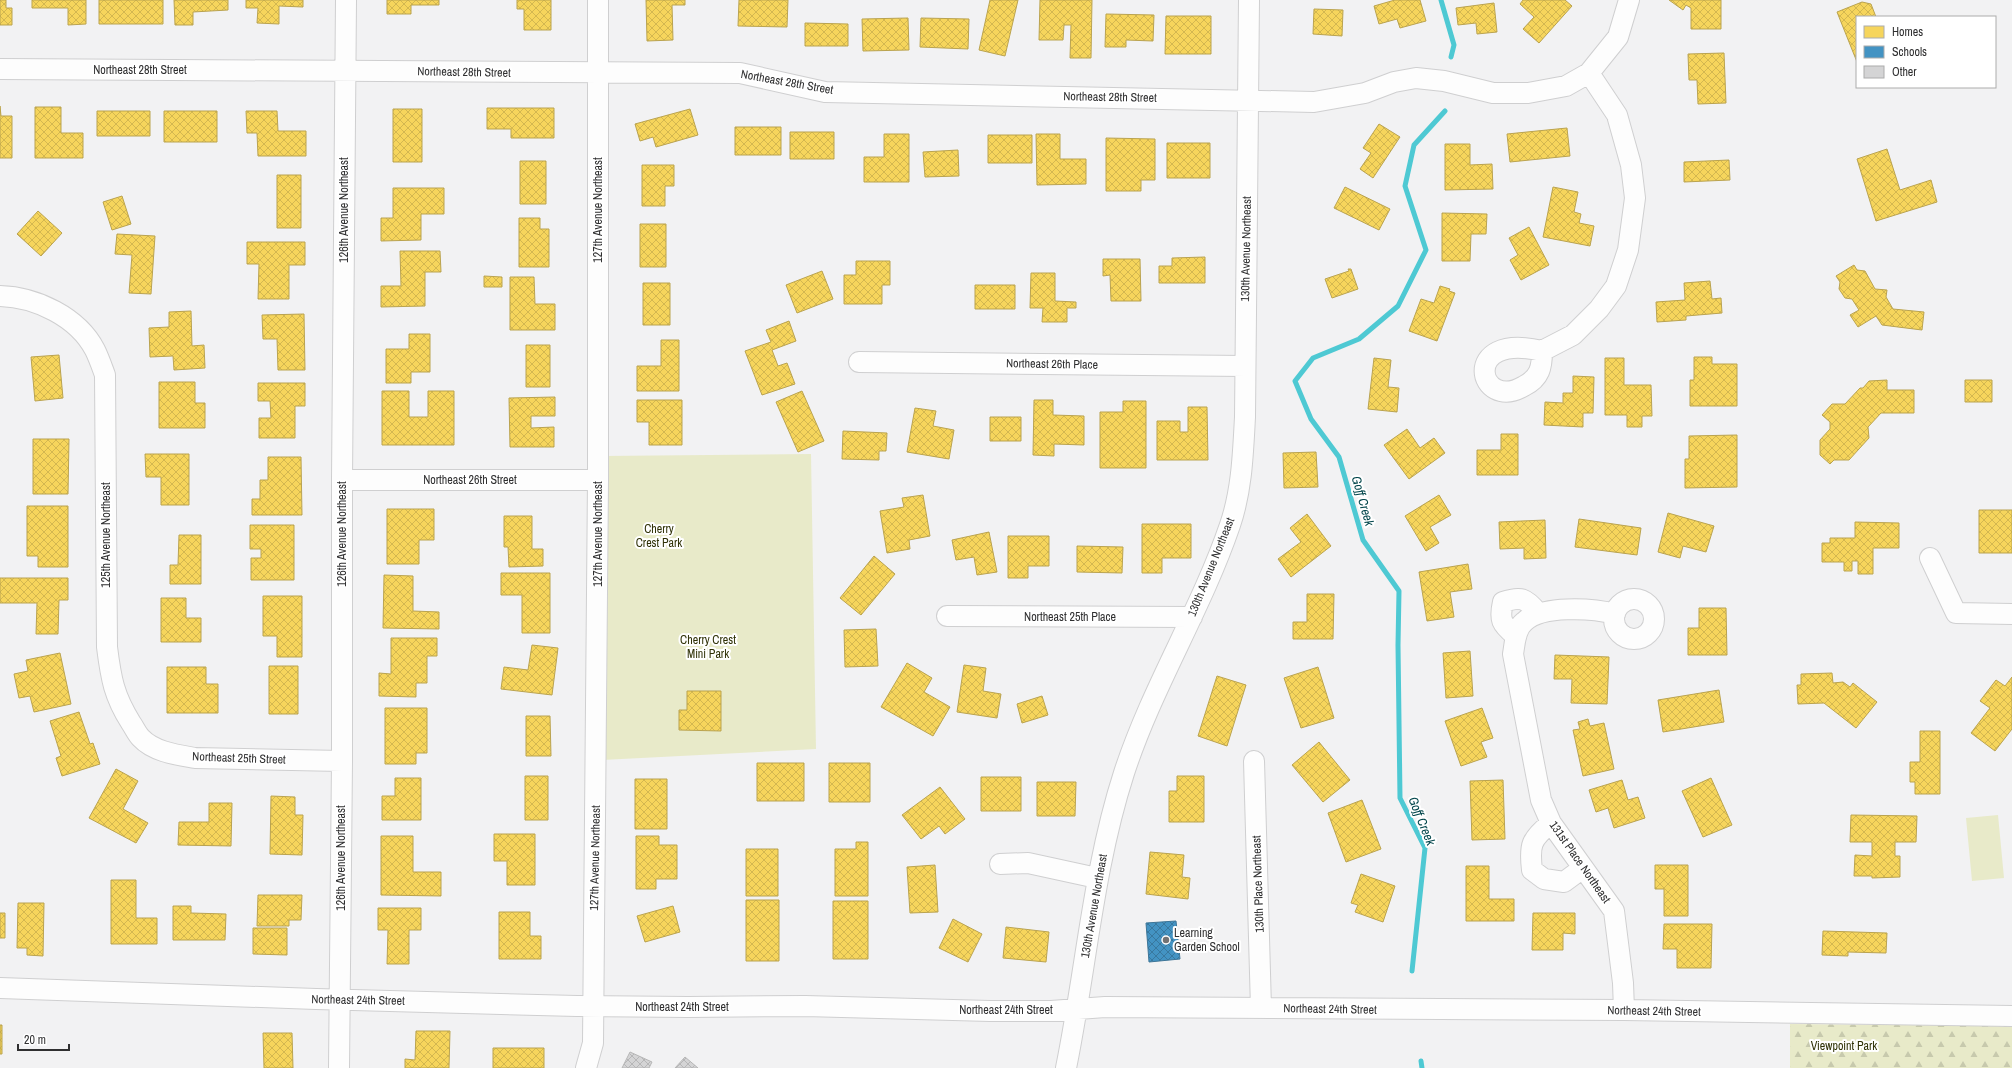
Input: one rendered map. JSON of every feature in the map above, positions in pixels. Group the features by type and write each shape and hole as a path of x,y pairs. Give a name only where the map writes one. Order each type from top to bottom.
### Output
{"street":[{"name":"126th Avenue Northeast","path":"339,1068 341,1000 342,480 346,0"},
{"name":"127th Avenue Northeast","path":"586,1068 593,1043 598,480 598,0"},
{"name":"130th Avenue Northeast","path":"1066,1068 1078,1009 1097,878 1124,774 1143,721 1192,617 1230,524 1241,477 1245,417 1248,0"},
{"path":"1542,351 1573,335 1598,310 1616,286 1628,250 1635,198 1631,165 1617,115 1589,73 1618,37 1629,0"},
{"name":"Northeast 28th Street","path":"0,69 740,73 825,92 1248,99 1314,102 1365,93 1394,82 1416,78 1444,81 1493,93 1528,93 1566,86 1589,73"},
{"name":"125th Avenue Northeast","path":"0,296 41,305 64,316 81,330 95,349 105,375 107,647 111,678 120,704 141,738"},
{"name":"Northeast 26th Place","path":"859,362 1245,366"},
{"name":"Northeast 26th Street","path":"342,480 598,480"},
{"path":"1930,558 1956,613 2012,614"},
{"name":"131st Place Northeast","path":"1615,614 1606,612 1555,610 1525,624 1513,654 1541,800 1551,823 1614,911 1623,983 1624,1010"},
{"name":"Northeast 25th Place","path":"947,616 1192,617"},
{"name":"Northeast 25th Street","path":"141,738 154,747 172,754 195,758 342,761"},
{"name":"130th Place Northeast","path":"1254,761 1261,1008"},
{"path":"1551,823 1538,834 1530,851 1532,870 1544,879 1564,882 1583,868"},
{"path":"1000,864 1028,863 1097,878"},
{"name":"Northeast 24th Street","path":"0,988 341,1000 593,1006 805,1006 990,1011 1105,1007 1624,1010 2012,1016"}],"green space":[{"name":"Cherry Crest Mini Park","path":"811,454 816,749 602,760 601,456"},
{"path":"1998,815 2004,878 1972,881 1966,818"},
{"name":"Viewpoint Park","path":"1790,1024 2012,1026 2012,1068 1790,1068"}],"building: Homes":[{"path":"0,0 6,0 6,8 12,8 12,25 0,25"},
{"path":"32,0 86,0 86,24 68,25 68,8 32,8"},
{"path":"99,0 163,0 163,24 99,24"},
{"path":"174,0 228,0 228,10 193,12 193,25 175,25"},
{"path":"246,0 303,0 303,7 279,6 279,24 257,23 258,8 246,8"},
{"path":"387,0 439,0 439,5 411,5 411,14 387,14"},
{"path":"517,0 551,0 551,30 524,30 524,9 517,9"},
{"path":"646,0 685,0 685,5 672,5 673,40 647,41"},
{"path":"739,0 788,0 787,27 738,26"},
{"path":"990,0 1018,0 1005,56 979,50"},
{"path":"1040,0 1092,0 1091,58 1070,58 1071,25 1064,25 1063,40 1039,40"},
{"path":"1395,0 1420,0 1426,21 1400,28 1397,19 1379,24 1374,6"},
{"path":"1523,0 1565,0 1572,6 1539,43 1523,29 1534,17 1520,4"},
{"path":"1669,0 1721,0 1721,29 1691,29 1691,8 1686,5 1683,10"},
{"path":"1862,2 1871,4 1876,16 1856,16 1856,60 1837,12"},
{"path":"1494,3 1497,32 1477,34 1476,23 1458,25 1456,8"},
{"path":"1314,9 1343,10 1342,36 1313,34"},
{"path":"1106,14 1154,15 1153,41 1126,40 1126,47 1105,47"},
{"path":"1166,16 1211,16 1211,54 1165,54"},
{"path":"908,18 909,50 863,51 862,19"},
{"path":"921,18 969,19 968,49 920,47"},
{"path":"805,23 848,24 848,46 805,46"},
{"path":"1724,53 1726,103 1698,104 1697,80 1689,80 1688,54"},
{"path":"0,106 1,116 12,116 12,158 0,158"},
{"path":"35,107 61,107 61,133 83,133 83,158 35,158"},
{"path":"487,108 554,108 554,138 511,138 511,129 487,129"},
{"path":"393,109 422,109 422,162 393,162"},
{"path":"690,109 698,135 656,147 653,137 640,141 635,124"},
{"path":"97,111 150,111 150,136 97,136"},
{"path":"164,111 217,111 217,142 164,142"},
{"path":"246,111 277,111 278,131 306,131 306,156 258,156 257,133 247,133"},
{"path":"1379,124 1400,137 1373,178 1360,169 1371,153 1363,148"},
{"path":"735,127 781,127 781,155 735,155"},
{"path":"1567,128 1570,156 1510,162 1507,134"},
{"path":"790,132 834,132 834,159 790,159"},
{"path":"884,134 909,134 909,182 864,182 864,157 884,157"},
{"path":"1036,134 1060,134 1060,159 1086,159 1086,184 1037,185"},
{"path":"988,135 1032,135 1032,163 988,163"},
{"path":"1106,138 1155,139 1155,180 1141,180 1141,191 1106,191"},
{"path":"1167,143 1210,143 1210,178 1167,178"},
{"path":"1445,144 1470,144 1470,165 1492,164 1493,189 1445,190"},
{"path":"1887,149 1900,190 1931,180 1937,202 1876,221 1857,159"},
{"path":"958,150 959,176 925,177 923,152"},
{"path":"1729,160 1730,180 1684,182 1684,162"},
{"path":"520,161 546,161 546,204 520,204"},
{"path":"642,165 674,165 674,186 665,186 665,206 642,206"},
{"path":"277,175 301,175 301,228 277,228"},
{"path":"1345,187 1390,209 1379,230 1334,208"},
{"path":"1553,187 1578,192 1574,212 1581,214 1579,223 1594,226 1590,246 1543,237"},
{"path":"393,188 444,188 444,214 421,214 421,240 381,241 381,218 393,218"},
{"path":"122,196 131,224 112,230 103,202"},
{"path":"38,211 62,233 41,256 17,234"},
{"path":"1442,213 1487,214 1486,234 1471,234 1470,261 1442,261"},
{"path":"519,218 540,218 540,229 549,229 549,267 519,267"},
{"path":"640,224 666,224 666,267 640,267"},
{"path":"1529,227 1549,265 1521,280 1510,260 1518,255 1509,238"},
{"path":"117,234 155,236 151,294 129,293 132,255 115,254"},
{"path":"247,242 305,242 305,265 289,265 289,299 258,299 259,264 247,264"},
{"path":"400,251 440,251 441,272 425,272 425,306 381,307 381,286 401,286"},
{"path":"1205,257 1205,283 1159,283 1159,266 1172,266 1172,258"},
{"path":"1103,259 1140,259 1141,301 1111,301 1110,275 1103,276"},
{"path":"856,261 890,261 890,285 882,285 882,304 844,304 844,275 856,275"},
{"path":"1854,265 1857,270 1865,271 1875,289 1887,290 1886,297 1893,309 1924,312 1922,330 1882,325 1876,316 1858,327 1850,315 1859,310 1852,299 1845,298 1839,289 1840,282 1836,276"},
{"path":"1348,269 1351,269 1358,289 1332,298 1325,279 1349,271"},
{"path":"822,271 833,299 797,313 786,285"},
{"path":"1031,273 1055,273 1055,301 1076,302 1076,308 1067,308 1067,322 1042,322 1043,308 1030,308"},
{"path":"484,276 502,277 502,287 484,287"},
{"path":"510,277 534,277 535,304 555,304 555,330 510,330"},
{"path":"1710,281 1712,299 1721,298 1722,313 1686,316 1686,320 1657,322 1656,302 1685,300 1684,283"},
{"path":"643,283 670,283 670,325 643,325"},
{"path":"975,285 1015,285 1015,309 975,309"},
{"path":"1440,286 1450,289 1449,291 1455,293 1437,341 1409,331 1421,299 1434,303"},
{"path":"191,311 192,346 204,345 205,368 174,370 173,356 150,357 149,328 169,327 169,312"},
{"path":"304,314 305,370 278,370 277,339 263,339 262,315"},
{"path":"789,321 796,341 772,350 778,366 787,363 795,384 762,395 745,351 771,342 766,330"},
{"path":"409,334 430,334 430,372 411,372 411,383 386,383 386,349 409,349"},
{"path":"661,340 679,340 679,391 637,391 637,366 661,366"},
{"path":"526,345 550,345 550,387 526,387"},
{"path":"59,355 63,398 35,401 31,357"},
{"path":"1694,357 1712,357 1712,364 1737,364 1737,406 1690,406 1690,380 1694,380"},
{"path":"1374,358 1391,360 1388,387 1399,388 1397,412 1368,409"},
{"path":"1605,358 1624,358 1624,385 1651,385 1652,416 1642,416 1642,427 1627,427 1627,415 1605,415"},
{"path":"1573,376 1594,377 1593,413 1583,413 1583,427 1544,425 1545,402 1563,403 1563,393 1573,393"},
{"path":"1887,380 1887,390 1914,390 1914,413 1881,413 1868,427 1869,438 1849,460 1834,460 1830,464 1820,455 1820,440 1830,429 1830,422 1822,415 1832,404 1845,404 1869,381"},
{"path":"1965,380 1992,380 1992,402 1965,402"},
{"path":"159,382 195,382 195,403 205,403 205,428 159,428"},
{"path":"258,383 305,383 305,406 295,406 295,438 259,438 259,418 271,418 270,401 258,401"},
{"path":"382,391 409,391 409,417 428,417 428,391 454,391 454,445 382,445"},
{"path":"802,391 824,441 798,452 776,402"},
{"path":"555,397 555,416 531,416 531,428 554,427 554,447 510,447 509,398"},
{"path":"637,400 682,400 682,445 649,445 649,422 637,422"},
{"path":"1034,400 1053,400 1053,415 1084,416 1084,445 1054,444 1054,456 1033,455"},
{"path":"1123,401 1146,401 1146,468 1100,468 1100,412 1123,412"},
{"path":"1188,407 1207,407 1208,460 1157,460 1157,421 1180,421 1180,432 1188,432"},
{"path":"915,408 936,411 933,426 954,430 949,459 907,452"},
{"path":"990,417 1021,417 1021,441 990,441"},
{"path":"1407,429 1420,448 1434,438 1445,453 1409,479 1384,445"},
{"path":"843,431 887,433 886,451 879,451 879,460 842,459"},
{"path":"1501,434 1518,434 1518,475 1477,475 1477,450 1501,450"},
{"path":"1737,435 1737,487 1685,488 1685,459 1689,459 1689,436"},
{"path":"33,439 69,439 68,494 33,494"},
{"path":"1316,452 1318,487 1284,488 1283,453"},
{"path":"145,454 189,454 189,505 161,505 161,477 146,477"},
{"path":"268,457 301,457 302,515 252,515 252,499 260,499 260,480 268,480"},
{"path":"923,495 930,536 909,540 910,549 887,553 880,511 904,507 902,498"},
{"path":"1439,495 1451,515 1430,527 1439,543 1426,551 1405,516"},
{"path":"27,506 68,506 68,567 38,567 38,556 27,556"},
{"path":"387,509 434,509 434,540 419,540 419,564 387,564"},
{"path":"1979,510 2012,510 2012,553 1979,553"},
{"path":"1668,513 1714,526 1706,552 1683,546 1680,558 1658,552"},
{"path":"1307,514 1331,546 1291,577 1278,559 1301,542 1290,528"},
{"path":"504,516 532,516 532,549 543,549 543,566 509,567 508,547 504,547"},
{"path":"1579,519 1641,528 1637,555 1575,547"},
{"path":"1545,520 1546,558 1524,559 1524,548 1500,549 1499,522"},
{"path":"1855,522 1899,523 1899,548 1873,548 1873,574 1858,574 1858,561 1852,561 1852,571 1844,571 1844,562 1822,562 1822,543 1830,543 1830,538 1855,538"},
{"path":"1142,524 1191,524 1191,558 1162,558 1162,573 1142,573"},
{"path":"250,525 294,525 294,580 251,580 251,558 261,558 261,549 250,549"},
{"path":"989,532 997,572 977,575 974,557 956,560 952,540"},
{"path":"179,535 201,535 201,584 170,584 170,565 178,565"},
{"path":"1008,536 1049,536 1049,566 1028,566 1028,578 1008,578"},
{"path":"1077,546 1123,547 1122,573 1077,572"},
{"path":"874,556 895,574 861,615 840,598"},
{"path":"1468,564 1472,589 1450,592 1454,617 1427,621 1419,572"},
{"path":"501,573 550,573 550,633 522,633 522,595 501,595"},
{"path":"384,575 413,576 413,611 439,612 439,629 383,628"},
{"path":"0,578 68,578 68,600 59,600 58,634 36,634 37,603 0,603"},
{"path":"1307,594 1334,594 1333,639 1293,639 1293,622 1307,622"},
{"path":"263,596 302,596 302,657 277,657 277,636 263,636"},
{"path":"161,598 186,598 186,618 201,618 201,642 161,642"},
{"path":"1699,608 1726,608 1727,655 1688,655 1688,628 1699,628"},
{"path":"876,629 878,666 845,667 844,630"},
{"path":"391,638 437,638 437,656 427,656 427,683 416,683 416,697 379,696 379,673 391,674"},
{"path":"532,645 558,648 552,695 501,689 504,667 528,670"},
{"path":"1470,651 1473,696 1446,698 1443,653"},
{"path":"60,653 71,704 34,712 30,696 19,698 14,674 28,671 26,660"},
{"path":"1555,655 1609,657 1607,704 1571,703 1572,679 1554,679"},
{"path":"907,663 932,678 924,692 950,707 933,736 881,707"},
{"path":"964,665 986,668 983,691 1001,694 997,718 957,712"},
{"path":"269,666 298,666 298,714 269,714"},
{"path":"167,667 206,667 206,684 218,684 218,713 167,713"},
{"path":"1318,667 1334,718 1301,728 1284,678"},
{"path":"1832,673 1833,683 1843,682 1850,687 1853,683 1877,702 1856,728 1824,703 1798,704 1797,685 1801,685 1801,674"},
{"path":"1217,676 1246,685 1227,746 1198,736"},
{"path":"2012,677 2012,729 1995,751 1971,733 1990,708 1980,701 1996,680 2005,686"},
{"path":"1719,690 1724,722 1663,732 1658,700"},
{"path":"687,691 721,691 721,731 679,730 679,710 687,710"},
{"path":"1042,696 1048,715 1022,723 1017,704"},
{"path":"385,708 427,708 427,753 416,753 416,764 385,764"},
{"path":"1482,708 1493,738 1481,742 1487,757 1461,766 1445,721"},
{"path":"79,712 90,744 93,743 100,764 62,776 56,758 61,756 50,721"},
{"path":"526,716 550,716 551,756 526,756"},
{"path":"1588,719 1590,726 1604,723 1614,769 1583,776 1573,730 1580,729 1578,722"},
{"path":"1920,731 1940,731 1940,794 1915,794 1915,782 1910,782 1910,762 1920,762"},
{"path":"1319,742 1350,780 1323,802 1292,765"},
{"path":"757,763 804,763 804,801 757,801"},
{"path":"829,763 870,763 870,802 829,802"},
{"path":"116,769 138,781 123,809 148,823 136,843 89,818"},
{"path":"525,776 548,776 548,820 525,820"},
{"path":"1177,776 1204,776 1204,822 1169,822 1169,791 1177,791"},
{"path":"981,777 1021,777 1021,811 981,811"},
{"path":"395,778 421,778 421,820 382,820 382,796 395,796"},
{"path":"1711,778 1732,825 1703,837 1682,791"},
{"path":"635,779 667,779 667,829 635,829"},
{"path":"1503,780 1505,839 1472,840 1470,781"},
{"path":"1622,780 1628,800 1638,797 1645,818 1614,828 1608,808 1596,812 1589,790"},
{"path":"1037,782 1076,782 1075,816 1037,816"},
{"path":"940,787 965,819 945,834 939,826 921,839 902,815"},
{"path":"271,796 295,797 295,815 303,815 302,855 270,854"},
{"path":"1362,800 1381,849 1346,862 1328,813"},
{"path":"209,803 232,803 231,846 178,845 179,822 209,822"},
{"path":"1851,815 1917,816 1916,842 1895,842 1895,856 1900,856 1900,877 1872,878 1872,876 1854,876 1855,855 1872,856 1872,842 1850,842"},
{"path":"494,834 535,834 535,885 507,885 507,861 494,861"},
{"path":"381,836 413,836 413,872 441,872 441,896 381,895"},
{"path":"636,836 659,836 659,845 677,845 677,879 656,879 656,889 636,889"},
{"path":"856,842 868,842 868,896 835,896 835,849 856,849"},
{"path":"746,849 778,849 778,896 746,896"},
{"path":"1150,852 1184,855 1182,877 1190,878 1188,899 1146,894"},
{"path":"935,865 938,912 910,913 907,867"},
{"path":"1655,865 1688,865 1688,916 1664,916 1664,889 1655,889"},
{"path":"1466,866 1489,866 1489,899 1514,899 1514,921 1466,921"},
{"path":"1361,874 1395,886 1383,922 1355,912 1358,905 1351,903"},
{"path":"111,880 136,880 136,918 157,918 157,944 111,944"},
{"path":"258,895 302,895 301,920 289,920 289,926 257,926"},
{"path":"746,900 779,900 779,961 746,961"},
{"path":"833,901 868,901 868,959 833,959"},
{"path":"18,903 44,903 43,956 27,955 27,948 17,948"},
{"path":"173,906 191,906 191,913 226,914 225,940 173,940"},
{"path":"673,906 680,932 645,942 637,916"},
{"path":"378,908 421,908 421,930 409,930 409,964 387,964 388,930 378,930"},
{"path":"499,912 530,912 530,936 541,936 541,959 499,959"},
{"path":"0,913 5,913 5,938 0,938"},
{"path":"1533,913 1575,913 1575,934 1563,933 1563,950 1532,950"},
{"path":"953,919 982,934 968,962 939,948"},
{"path":"1664,924 1712,924 1711,968 1677,968 1677,949 1663,949"},
{"path":"1006,927 1049,932 1046,962 1003,958"},
{"path":"253,928 287,928 287,955 253,954"},
{"path":"1823,931 1887,933 1886,953 1848,952 1848,956 1822,955"},
{"path":"0,1025 2,1025 2,1054 0,1054"},
{"path":"416,1031 450,1031 449,1068 405,1068 405,1059 415,1060"},
{"path":"263,1033 292,1033 293,1068 264,1068"},
{"path":"493,1048 544,1048 544,1068 493,1068"}],"building: Schools":[{"path":"1176,921 1180,959 1149,962 1146,923"}],"building: Other":[{"path":"630,1052 652,1062 649,1068 622,1068"},
{"path":"685,1057 698,1068 675,1068"}],"waterway":[{"name":"Goff Creek","path":"1441,0 1454,45 1451,57"},
{"name":"Goff Creek","path":"1412,971 1425,848 1400,798 1398,645 1399,591 1363,540 1339,457 1311,419 1295,381 1313,358 1359,339 1398,306 1426,250 1405,186 1414,145 1445,111"},
{"name":"Goff Creek","path":"1421,1061 1422,1068"}],"place":[{"name":"Learning Garden School","path":"1166,940"}],"park label":[{"name":"Cherry Crest Park","path":"659,536"}]}
